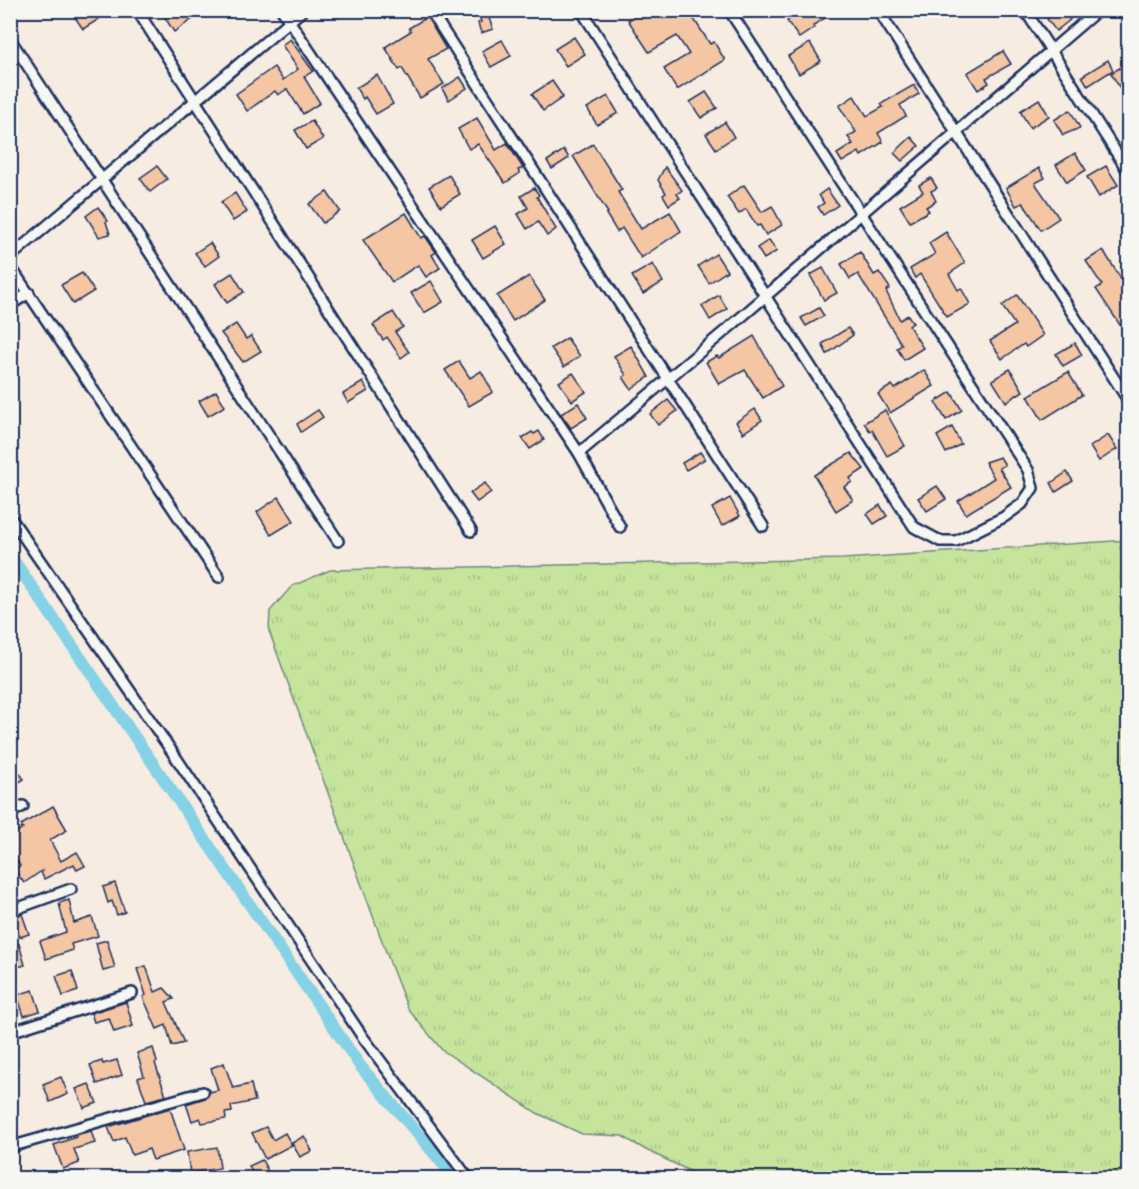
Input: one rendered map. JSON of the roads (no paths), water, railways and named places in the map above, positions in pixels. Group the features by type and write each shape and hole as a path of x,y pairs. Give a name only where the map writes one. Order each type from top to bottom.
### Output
{"street":[{"path":"137,10 471,531"},
{"path":"282,10 579,453 620,527"},
{"path":"10,256 303,10"},
{"path":"430,10 763,526"},
{"path":"581,10 914,527 940,541 956,541 1004,517 1022,504 1033,488 1028,470 729,10"},
{"path":"878,10 1128,400"},
{"path":"1025,10 1128,171"},
{"path":"579,453 766,296 1098,10"},
{"path":"10,39 338,542"},
{"path":"10,266 219,577"},
{"path":"10,305 29,293"},
{"path":"10,517 177,759 362,1036 468,1179"},
{"path":"10,813 23,806"},
{"path":"10,911 71,889"},
{"path":"10,1032 132,993"},
{"path":"10,1147 203,1092"}],"waterway":[{"path":"10,555 361,1067 455,1178"}]}
